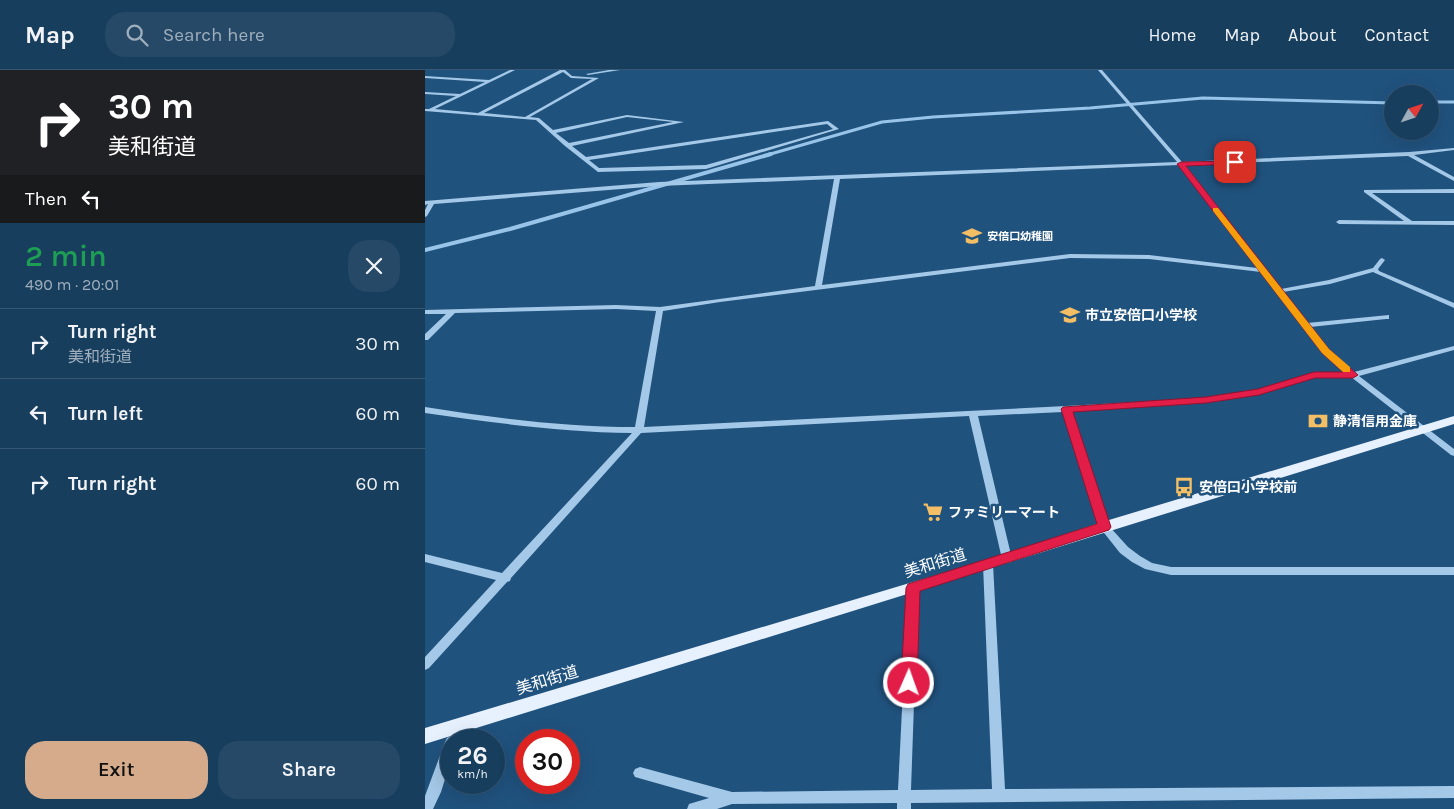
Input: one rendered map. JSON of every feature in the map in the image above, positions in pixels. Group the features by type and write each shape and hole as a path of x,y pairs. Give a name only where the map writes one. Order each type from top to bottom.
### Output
{"main road":[{"name":"美和街道","path":"425,736 913,588 1104,527 1454,420"}],"street":[{"path":"426,111 513,70"},
{"path":"479,114 564,70 571,77 597,78 527,117"},
{"path":"546,80 615,70"},
{"path":"1100,70 1181,164 1325,351 1454,453"},
{"path":"425,78 489,81"},
{"path":"425,93 459,95"},
{"path":"426,111 537,118 567,145 598,170 706,167 837,129 828,122 585,159"},
{"path":"552,132 627,116 682,122 567,145"},
{"path":"425,215 428,203 659,184 1409,154 1454,149"},
{"path":"1409,154 1454,179"},
{"path":"818,288 837,178"},
{"path":"1411,223 1367,191 1454,191"},
{"path":"1339,222 1454,224"},
{"path":"425,312 616,307 660,309 1070,256 1149,257 1262,270"},
{"path":"1279,291 1330,282 1375,269 1382,260"},
{"path":"1375,269 1377,272 1454,306"},
{"path":"425,665 639,430 660,309"},
{"path":"425,338 453,312"},
{"path":"1305,325 1386,317"},
{"path":"425,410 538,426 588,430 639,430 1066,409 1206,400 1259,392 1314,375 1353,375 1454,348"},
{"path":"1066,409 1104,527 1124,550 1149,566 1171,571 1454,571"},
{"path":"973,414 1007,559"},
{"path":"425,558 506,578"},
{"path":"988,564 999,796"},
{"path":"904,803 913,588"},
{"path":"456,729 457,725"},
{"path":"640,773 732,798 904,803 999,796 1454,792"},
{"path":"426,809 440,777"},
{"path":"694,809 732,798"}],"waterway":[{"path":"767,155 882,122 933,117 1090,108 1203,98 1384,103"},
{"path":"1439,102 1454,102"},
{"path":"425,250 510,229 771,154"}],"slow traffic":[{"path":"1216,210 1325,351 1347,369"}],"place":[{"name":"安倍口幼稚園","path":"972,236"},
{"name":"市立安倍口小学校","path":"1070,315"},
{"name":"静清信用金庫","path":"1318,421"},
{"name":"安倍口小学校前","path":"1184,487"},
{"name":"ファミリーマート","path":"933,512"}],"route":[{"path":"909,683 913,588 1104,527 1066,409 1206,400 1259,392 1314,375 1353,375 1325,351 1311,334 1181,164 1235,162"}]}
